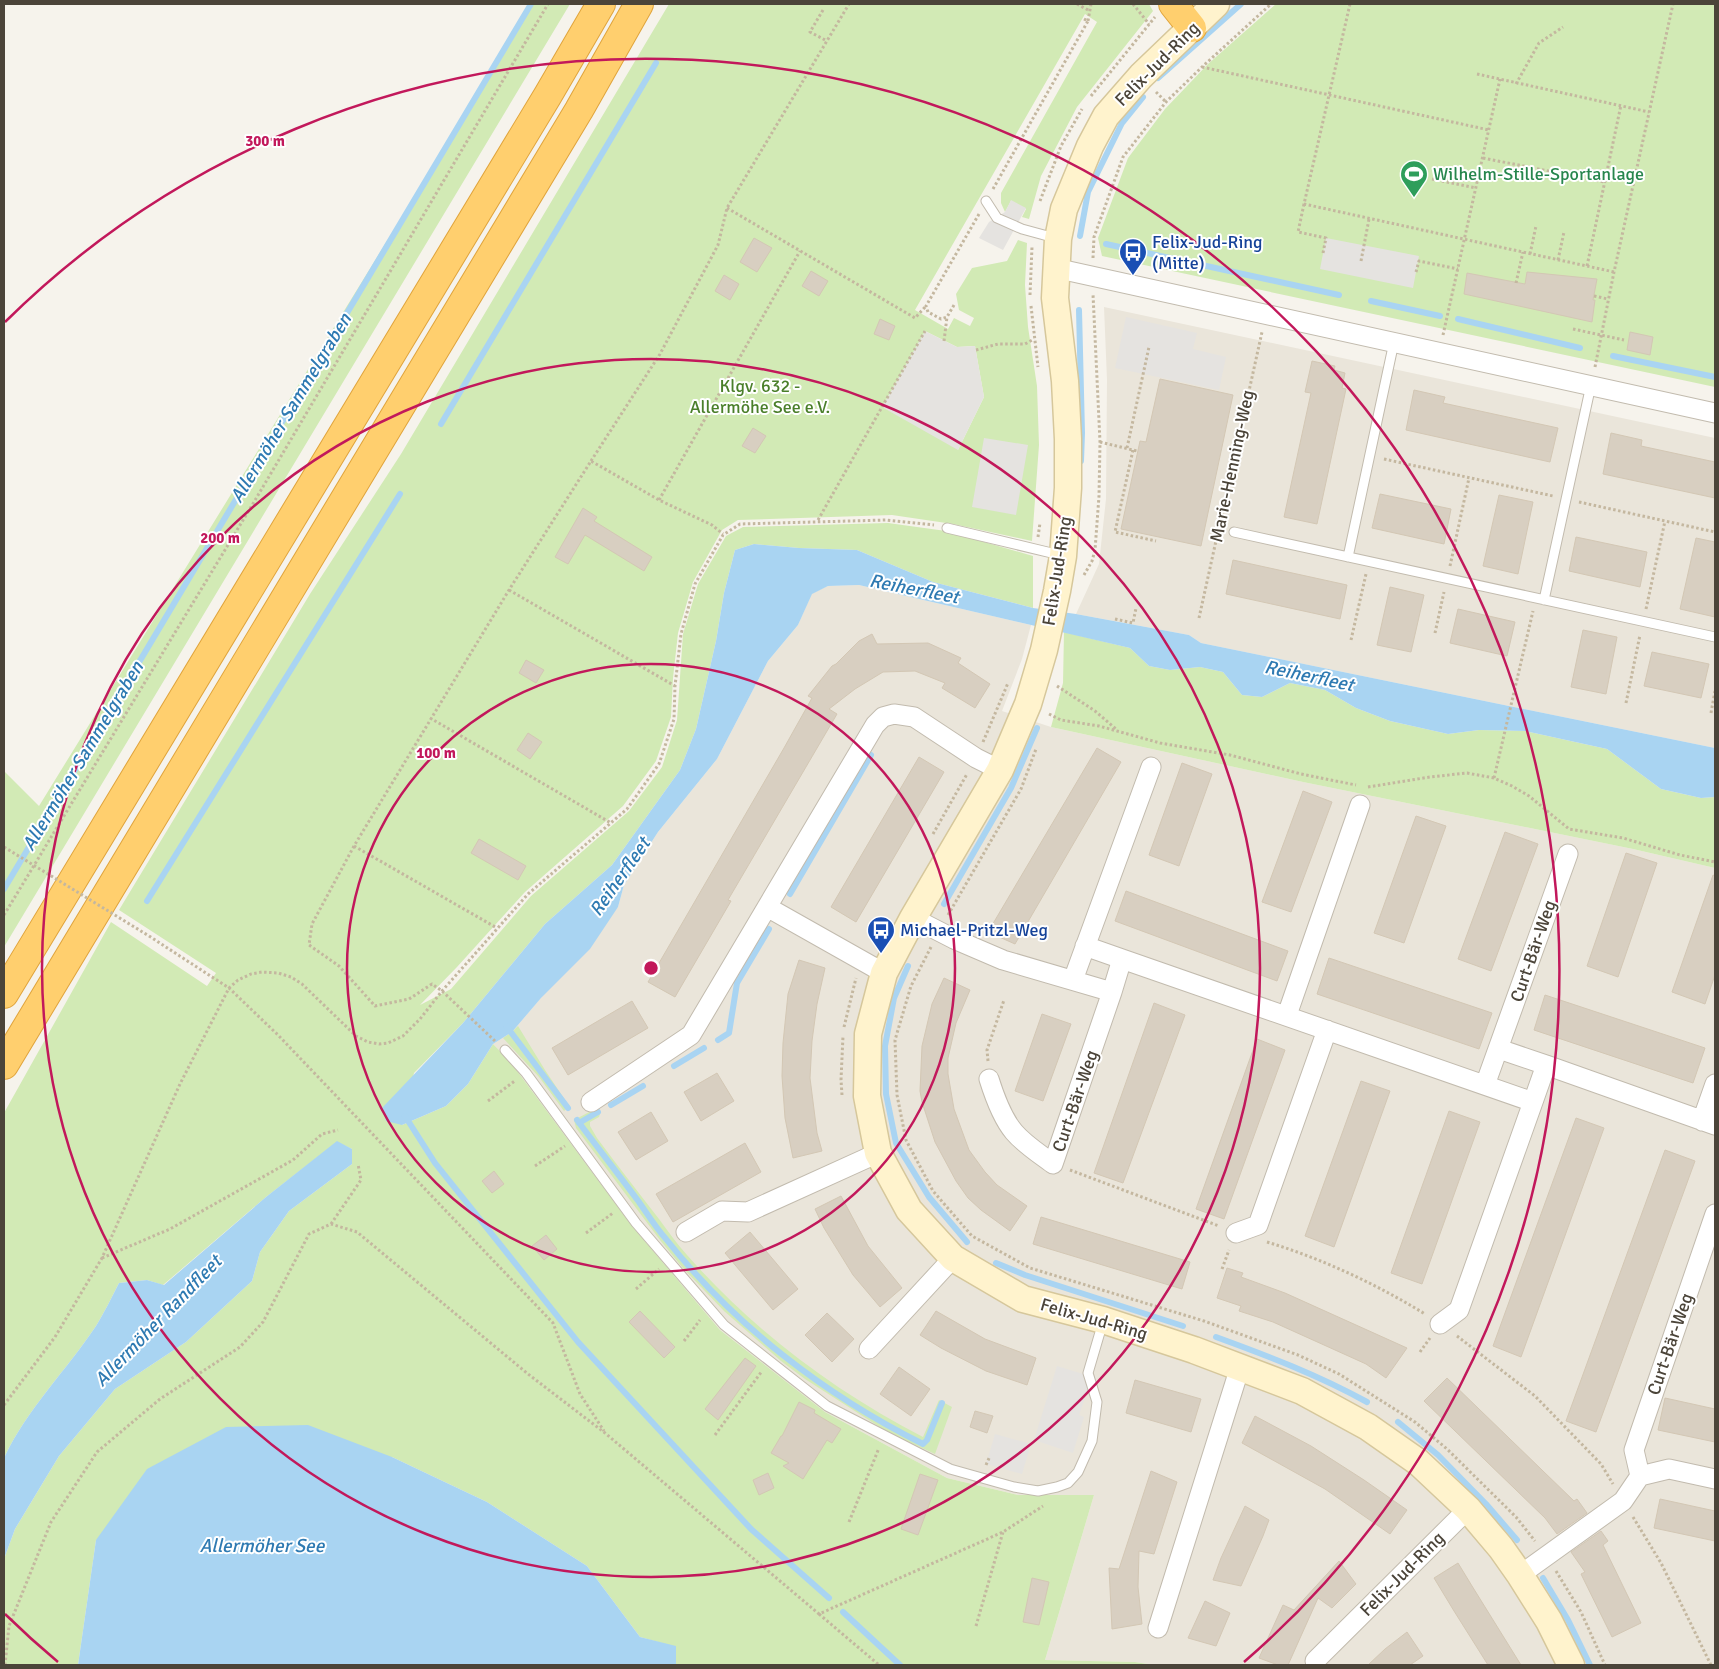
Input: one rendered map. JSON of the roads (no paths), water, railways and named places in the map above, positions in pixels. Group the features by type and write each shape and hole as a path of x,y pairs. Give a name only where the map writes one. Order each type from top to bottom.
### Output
{"highway":[{"path":"1173,4 1192,28"},
{"path":"4,994 513,154 600,5"},
{"path":"4,1065 638,10"}],"street":[{"name":"Felix-Jud-Ring","path":"1216,4 1141,76 1106,116 1075,179 1064,209 1055,268 1055,298 1065,381 1068,488 1063,556 1044,650 1043,708 1000,770 913,918 884,973 868,1034 867,1096 878,1153 909,1210 953,1258 1023,1299 1103,1320 1240,1367 1302,1391 1368,1427 1418,1462 1468,1508 1501,1548 1549,1621 1571,1665"},
{"path":"1055,268 1715,412"},
{"path":"591,1102 691,1035 875,724 883,717 894,714 914,717 976,758 1000,770"},
{"path":"1073,980 1151,767"},
{"path":"1286,1015 1360,805"},
{"name":"Curt-Bär-Weg","path":"1485,1085 1568,854"},
{"path":"767,907 884,973"},
{"path":"913,918 1003,960 1112,992"},
{"path":"1086,946 1533,1102"},
{"name":"Curt-Bär-Weg","path":"989,1079 995,1096 1013,1131 1053,1164 1122,959"},
{"path":"1236,1233 1258,1224 1327,1030"},
{"path":"1499,1049 1709,1123 1715,1084"},
{"path":"1440,1324 1459,1310 1546,1066"},
{"path":"686,1232 722,1211 748,1212 878,1153"},
{"name":"Curt-Bär-Weg","path":"1640,1476 1634,1450 1715,1214"},
{"path":"869,1349 953,1258"},
{"path":"1158,1628 1240,1367"},
{"path":"1520,1575 1623,1501 1640,1476 1669,1469 1715,1479"},
{"name":"Felix-Jud-Ring","path":"1315,1661 1468,1508"}],"lane":[{"path":"986,201 996,218 1022,229 1058,239"},
{"path":"1348,557 1394,342"},
{"path":"1544,600 1591,385"},
{"path":"947,528 1063,556"},
{"name":"Marie-Henning-Weg","path":"1234,532 1715,637"},
{"path":"505,1050 526,1072 624,1206 724,1325 827,1406 950,1468 1014,1488 1038,1491 1057,1487 1068,1482 1078,1472 1092,1440 1097,1402 1088,1373 1103,1320"}],"water":[{"name":"Reiherfleet","path":"754,544 857,550 933,582 1033,608 1189,635 1201,643 1715,748 1715,797 1701,798 1661,789 1607,749 1525,731 1479,730 1448,734 1390,721 1356,708 1325,690 1290,683 1262,697 1242,695 1223,672 1200,667 1170,670 1149,666 1130,648 859,585 828,586 812,594 798,625 768,661 717,759 658,832 624,885 618,907 590,949 541,998 512,1032 493,1044 468,1084 446,1106 402,1125 386,1121 382,1108 463,1023 545,924 612,865 680,770 696,729 716,641 724,593 735,550"},
{"name":"Allermöher Randfleet","path":"337,1141 352,1149 352,1164 289,1211 260,1252 252,1281 186,1342 115,1389 59,1456 15,1529 4,1559 4,1458 13,1440 35,1407 96,1326 119,1283 147,1280 164,1285 266,1197"},
{"name":"Allermöher See","path":"308,1425 392,1457 487,1502 587,1566 640,1637 676,1646 676,1665 78,1665 96,1540 147,1469 226,1427"}],"waterway":[{"name":"Allermöher Sammelgraben","path":"4,889 531,4"},
{"path":"1158,78 1241,4"},
{"path":"441,424 656,63"},
{"path":"1080,236 1088,192 1122,123 1143,97"},
{"path":"1106,244 1339,295"},
{"path":"1371,301 1440,316"},
{"path":"1079,310 1081,461"},
{"path":"1458,319 1580,348"},
{"path":"1613,356 1715,377"},
{"path":"147,901 400,494"},
{"path":"944,904 1011,788 1037,728"},
{"path":"790,894 871,755"},
{"path":"718,1040 729,1033 737,983 769,929"},
{"path":"908,966 894,998 885,1046 886,1094 896,1143 929,1197 967,1242"},
{"path":"507,1027 568,1108"},
{"path":"674,1066 704,1048"},
{"path":"611,1105 643,1086"},
{"path":"579,1123 598,1112"},
{"path":"405,1116 435,1163 578,1342 751,1529 829,1598"},
{"path":"577,1120 659,1230 693,1270 751,1329 783,1355 851,1403 923,1444 927,1440 942,1403"},
{"path":"996,1263 1025,1275 1183,1326"},
{"path":"1216,1337 1274,1359 1349,1392 1367,1402"},
{"path":"1398,1422 1438,1455 1486,1504 1517,1540"},
{"path":"1543,1578 1568,1620 1590,1665"},
{"path":"843,1612 900,1665"}],"place":[{"name":"Wilhelm-Stille-Sportanlage","path":"1414,198"},
{"name":"Felix-Jud-Ring (Mitte)","path":"1133,276"},
{"name":"Michael-Pritzl-Weg","path":"881,954"}],"park label":[{"name":"Klgv. 632 - Allermöhe See e.V.","path":"760,396"}]}
